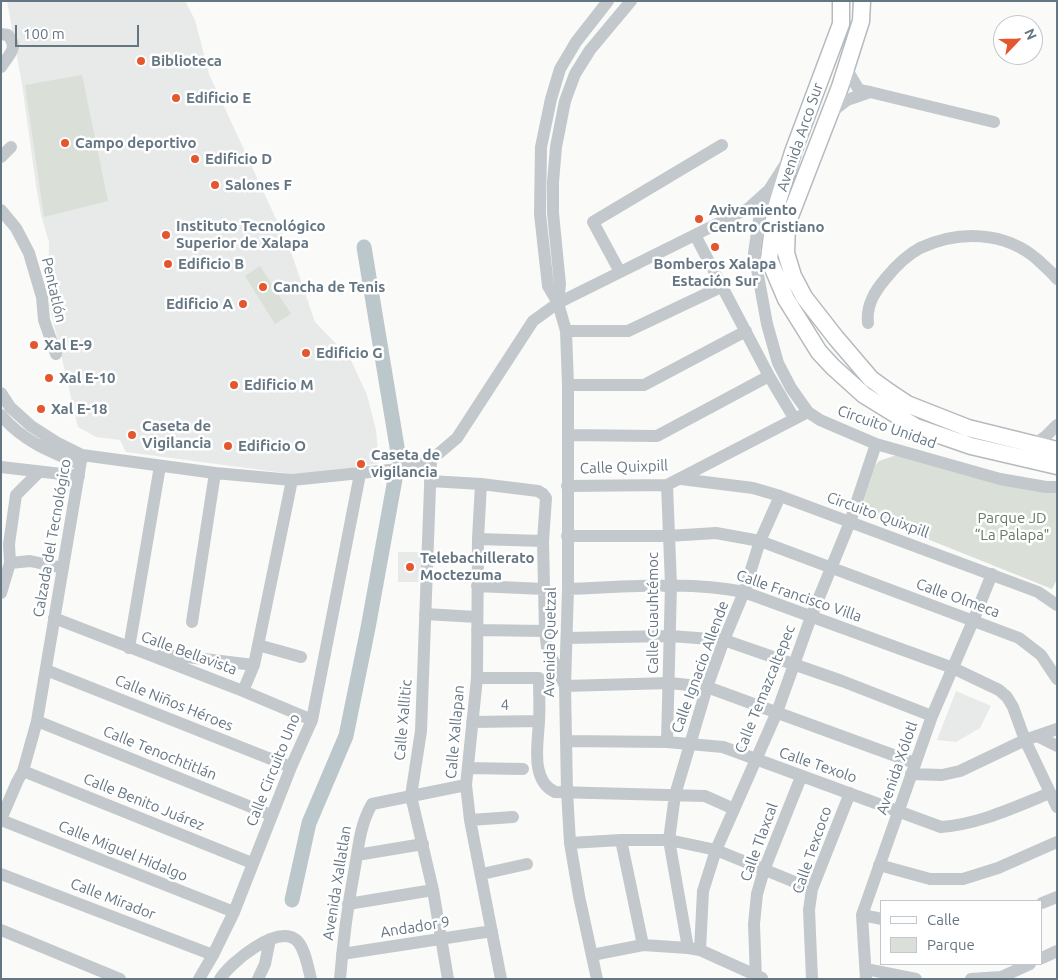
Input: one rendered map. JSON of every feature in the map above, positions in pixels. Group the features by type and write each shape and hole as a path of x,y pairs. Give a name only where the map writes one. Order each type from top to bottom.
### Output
{"main road":[{"name":"Avenida Arco Sur","path":"841,1 841,24 793,152 775,211 769,259 786,299 818,352 864,395 916,427 970,446 1057,466"},
{"name":"Avenida Arco Sur","path":"862,1 861,21 846,68 787,224 786,253 794,276 804,297 871,378 907,404 968,428 1057,450"},
{"path":"769,190 774,198 775,211"}],"street":[{"path":"558,303 548,286 544,259 540,214 541,147 560,70 576,42 608,1"},
{"path":"558,303 560,284 553,213 553,182 556,147 566,101 575,74 590,50 630,1"},
{"path":"1,34 8,35 14,46 1,67"},
{"path":"846,68 859,90 994,122"},
{"path":"829,114 847,100 870,92"},
{"path":"620,272 594,222 722,145"},
{"path":"1,157 11,147"},
{"name":"Circuito Unidad","path":"793,152 769,190 760,212 754,253 767,324 778,363 791,388 808,412 820,420 876,444 1000,479 1046,488 1057,487"},
{"path":"431,460 457,438 533,321 558,303 748,208 769,190"},
{"name":"Pentatlón","path":"1,210 16,228 29,253 42,298 44,320 56,354"},
{"path":"696,235 769,376 794,418"},
{"path":"868,323 867,314 875,290 896,265 919,249 952,238 980,235 1004,239 1021,247 1057,279"},
{"path":"566,331 628,331 723,286"},
{"name":"Avenida Quetzal","path":"558,303 566,331 568,385 568,589 565,686 566,791 570,843 597,979"},
{"path":"568,385 644,385 746,331"},
{"path":"568,435 657,436 769,376"},
{"path":"1,393 10,407 31,426 56,442 80,465"},
{"name":"Calle Quixpill","path":"567,486 667,485 808,412"},
{"path":"1,415 7,423 25,438 49,452 80,465"},
{"path":"1035,444 1057,425"},
{"name":"Calle Temazcaltepec","path":"694,949 704,891 716,850 777,712 811,617 850,522 876,444"},
{"name":"Calzada del Tecnológico","path":"1,819 23,772 37,721 54,618 58,567 80,465 160,466 292,480 409,468 431,460"},
{"name":"Calle Xallitic","path":"431,460 421,731 411,796 433,890 448,979"},
{"path":"1,467 39,472 80,465"},
{"path":"129,648 160,466"},
{"path":"1,593 10,563 9,544 16,495 39,472"},
{"path":"192,622 215,473"},
{"name":"Calle Circuito Uno","path":"199,979 234,912 271,816 312,720 360,474"},
{"name":"Circuito Quixpill","path":"681,479 753,488 780,496 1038,592 1057,605"},
{"path":"243,691 254,665 292,480"},
{"path":"430,481 482,484 526,490 538,492 546,498 543,541 545,631 547,647 565,686 670,683 707,687 777,712 913,768 942,775 960,770 1031,738 1057,729"},
{"name":"Calle Xallapan","path":"482,484 478,539 477,678 466,785 470,820 501,979"},
{"name":"Calle Cuauhtémoc","path":"667,485 671,585 667,742"},
{"name":"Calle Ignacio Allende","path":"675,795 707,687 744,592 760,541 780,496"},
{"name":"Calle Olmeca","path":"567,536 668,536 716,533 760,541 1019,638 1041,655 1057,679"},
{"path":"478,539 543,541"},
{"path":"10,563 30,561 58,567"},
{"name":"Avenida Xólotl","path":"866,974 862,915 932,716 992,574"},
{"name":"Calle Francisco Villa","path":"568,589 671,585 718,586 744,592 953,668 999,690 1007,698 1031,738 1050,793 1057,807"},
{"path":"477,586 544,589"},
{"path":"425,614 477,617"},
{"name":"Calle Bellavista","path":"54,618 129,648 145,652 312,720"},
{"path":"476,630 545,631"},
{"path":"567,638 670,636 724,640 932,716"},
{"path":"258,645 301,657"},
{"path":"145,652 254,665"},
{"name":"Calle Niños Héroes","path":"46,670 291,767"},
{"path":"477,678 540,678 537,754 541,776 546,788 555,792 705,796 734,809"},
{"name":"Calle Tenochtitlán","path":"37,721 271,816"},
{"name":"4","path":"472,722 539,721"},
{"path":"1031,738 1057,746"},
{"name":"Calle Texolo","path":"566,741 667,742 723,747 941,827 962,826 980,821 1050,793"},
{"path":"468,768 523,769"},
{"name":"Calle Benito Juárez","path":"23,772 252,863"},
{"name":"Calle Tlaxcal","path":"759,978 754,924 757,894 764,870 801,777"},
{"path":"411,796 466,785"},
{"name":"Calle Texcoco","path":"812,979 809,910 812,890 850,793"},
{"path":"675,795 669,840 694,949"},
{"name":"Avenida Xallatlan","path":"340,979 348,904 364,819 372,804 411,796"},
{"path":"470,820 513,817"},
{"name":"Calle Miguel Hidalgo","path":"1,819 234,912"},
{"path":"621,840 643,945"},
{"path":"570,843 669,840 716,850 812,890"},
{"path":"880,865 930,879 963,879 998,868 1057,842"},
{"path":"357,855 422,844"},
{"path":"482,874 527,864"},
{"name":"Calle Mirador","path":"1,874 213,955"},
{"path":"348,904 433,890"},
{"path":"1043,903 1057,897"},
{"path":"862,915 880,919"},
{"path":"1,930 120,979"},
{"name":"Andador 9","path":"342,954 492,930"},
{"path":"220,979 225,972 243,957 270,939 287,936 297,940 303,950 311,979"},
{"path":"258,979 265,964 270,939"},
{"path":"592,955 643,945 694,949 759,978"},
{"path":"1043,958 1057,951"},
{"path":"971,979 999,978 1028,965"},
{"path":"866,974 916,979"}],"shaded area":[{"name":"Instituto Tecnológico Superior de Xalapa","path":"7,1 185,1 195,20 209,74 290,249 315,322 350,358 367,395 376,430 379,463 337,471 292,474 126,452 120,440 96,437 78,427 48,299 49,242 41,215 22,84"},
{"name":"Telebachillerato Moctezuma","path":"398,552 422,552 422,582 398,582"},
{"path":"956,691 991,706 980,728 956,742 937,740"}],"green space":[{"name":"Campo deportivo","path":"82,75 108,201 44,217 25,85"},
{"name":"Cancha de Tenis","path":"260,266 291,314 275,324 245,276"},
{"name":"Parque JD “La Palapa\"","path":"897,455 1057,488 1057,579 1052,589 860,512 875,466 879,461"}],"waterway":[{"path":"364,247 399,459"},
{"path":"292,900 309,823 346,736 395,479"}],"place":[{"name":"Biblioteca","path":"141,61"},
{"name":"Edificio E","path":"176,98"},
{"name":"Campo deportivo","path":"65,143"},
{"name":"Edificio D","path":"195,159"},
{"name":"Salones F","path":"215,185"},
{"name":"Avivamiento Centro Cristiano","path":"699,219"},
{"name":"Instituto Tecnológico Superior de Xalapa","path":"166,235"},
{"name":"Bomberos Xalapa Estación Sur","path":"715,247"},
{"name":"Edificio B","path":"168,264"},
{"name":"Cancha de Tenis","path":"263,287"},
{"name":"Edificio A","path":"243,304"},
{"name":"Xal E-9","path":"34,345"},
{"name":"Edificio G","path":"306,353"},
{"name":"Xal E-10","path":"49,378"},
{"name":"Edificio M","path":"234,385"},
{"name":"Xal E-18","path":"41,409"},
{"name":"Caseta de Vigilancia","path":"132,435"},
{"name":"Edificio O","path":"228,446"},
{"name":"Caseta de vigilancia","path":"361,464"},
{"name":"Telebachillerato Moctezuma","path":"410,567"}]}
